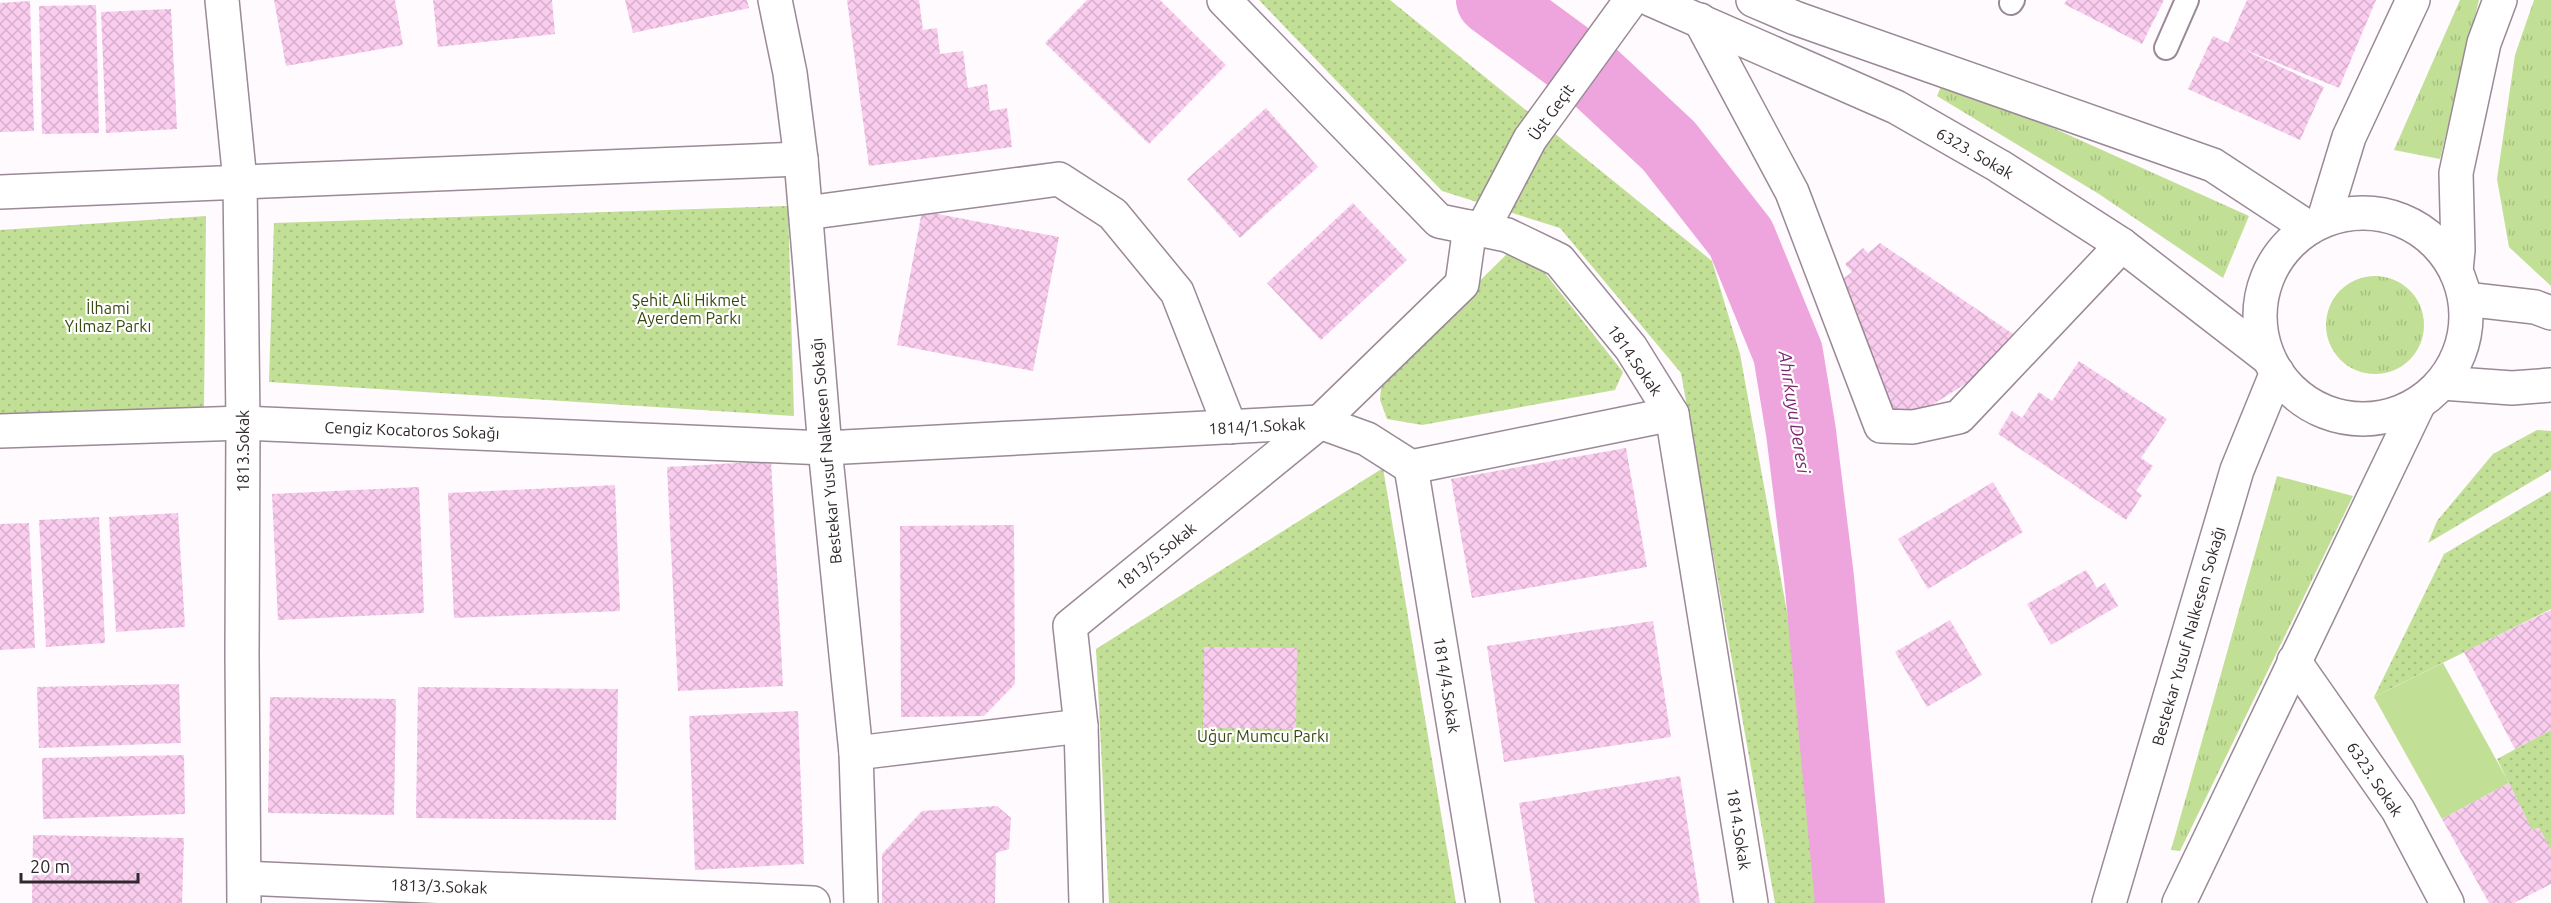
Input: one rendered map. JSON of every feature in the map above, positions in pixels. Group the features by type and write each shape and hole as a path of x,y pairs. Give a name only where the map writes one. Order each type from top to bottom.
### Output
{"street":[{"name":"1813.Sokak","path":"222,0 240,181 245,891"},
{"name":"Bestekar Yusuf Nalkesen Sokağı","path":"775,0 790,73 801,159 825,448 856,753 861,903"},
{"name":"1814.Sokak","path":"1224,0 1439,221 1507,235 1558,261 1631,348 1672,414 1750,903"},
{"name":"Üst Geçit","path":"1320,422 1462,284 1476,229 1530,139 1631,0"},
{"name":"6323. Sokak","path":"1652,0 1896,107 1999,166 2122,244 2272,365"},
{"path":"1753,0 1795,18 2213,165 2316,224"},
{"path":"2316,224 2349,137 2413,0"},
{"path":"2182,899 2294,661 2430,393 2458,357 2465,328 2458,250 2456,173 2484,43 2500,0"},
{"path":"1700,20 1792,192 1881,426 1913,427 1959,417 2122,244"},
{"path":"0,192 801,159"},
{"path":"806,213 1059,179 1113,214 1177,292 1230,427"},
{"path":"2551,313 2461,285 2439,245 2414,225 2386,214 2355,212 2316,224 2296,237 2274,262 2261,292 2259,326 2272,365 2287,388 2316,409 2350,419 2387,417 2430,393 2551,385"},
{"name":"Bestekar Yusuf Nalkesen Sokağı","path":"2109,903 2237,470 2272,365"},
{"path":"1411,467 1672,414"},
{"name":"1814/1.Sokak","path":"825,448 1320,422 1367,439 1411,467"},
{"name":"1813/5.Sokak","path":"1086,903 1081,726 1070,627 1320,422"},
{"name":"Cengiz Kocatoros Sokağı","path":"0,431 243,423 825,448"},
{"name":"1814/4.Sokak","path":"1411,467 1483,903"},
{"name":"6323. Sokak","path":"2294,661 2397,810 2447,903"},
{"path":"856,753 1081,726"},
{"path":"2104,903 2120,870"},
{"name":"1813/3.Sokak","path":"245,891 813,903"}],"lane":[{"path":"2166,48 2187,0"}],"green space":[{"path":"1259,0 1390,0 1712,261 1740,354 1811,744 1816,903 1775,903 1681,373 1560,228 1442,191"},
{"path":"2460,0 2479,0 2440,159 2394,150"},
{"path":"2534,0 2551,0 2551,286 2509,247 2497,179 2515,55"},
{"path":"1944,79 2249,216 2223,278 2099,194 1937,96"},
{"name":"Şehit Ali Hikmet Ayerdem Parkı","path":"788,206 794,416 269,382 274,223"},
{"name":"İlhami Yılmaz Parkı","path":"206,216 204,410 0,416 0,230"},
{"path":"1512,249 1541,268 1623,372 1615,390 1422,425 1387,419 1380,400 1382,377"},
{"path":"2375,276 2394,280 2410,290 2420,306 2424,325 2420,344 2410,360 2394,370 2375,374 2356,370 2340,360 2330,344 2326,325 2330,306 2340,290 2356,280"},
{"path":"2537,430 2551,431 2551,470 2428,543 2437,521 2493,454"},
{"name":"Uğur Mumcu Parkı","path":"1383,468 1456,903 1109,903 1096,649"},
{"path":"2277,476 2353,496 2180,851 2171,850"},
{"path":"2551,491 2551,609 2374,697 2444,554"},
{"path":"2443,663 2509,783 2442,819 2374,697"},
{"path":"2551,730 2551,850 2539,828 2532,830 2497,759"}],"building":[{"path":"274,0 395,0 403,45 286,66"},
{"path":"433,0 552,0 555,34 438,47"},
{"path":"625,0 747,0 749,8 633,33"},
{"path":"847,0 919,0 923,30 937,28 940,54 963,51 968,88 987,84 990,111 1007,108 1012,147 869,166"},
{"path":"1087,0 1160,0 1226,65 1149,144 1045,43"},
{"path":"2067,0 2164,0 2142,44 2064,4"},
{"path":"2247,0 2376,0 2339,88 2238,47 2324,87 2300,140 2188,89 2213,36 2228,43"},
{"path":"30,1 34,131 0,132 0,3"},
{"path":"96,5 99,133 42,134 39,6"},
{"path":"171,9 177,129 106,133 101,12"},
{"path":"1266,108 1318,167 1240,238 1187,179"},
{"path":"1353,203 1407,260 1321,340 1267,283"},
{"path":"922,211 1059,237 1033,371 897,345"},
{"path":"1880,243 2016,336 2015,353 1903,423 1889,420 1839,282 1852,272 1845,264 1863,248 1868,253"},
{"path":"2079,361 2167,419 2141,458 2153,466 2136,491 2142,495 2126,520 1998,434 2012,411 2022,418 2039,392 2052,401"},
{"path":"1626,448 1647,567 1472,598 1451,479"},
{"path":"771,461 783,686 678,691 667,467"},
{"path":"1993,482 2023,532 1928,589 1898,539"},
{"path":"615,485 620,611 454,618 448,493"},
{"path":"419,487 424,613 278,620 272,494"},
{"path":"178,513 185,627 116,632 109,517"},
{"path":"99,517 105,643 46,647 39,520"},
{"path":"29,523 35,648 0,650 0,524"},
{"path":"1014,525 1015,684 984,716 901,717 900,526"},
{"path":"2086,570 2097,588 2105,583 2118,606 2051,645 2027,604"},
{"path":"2551,610 2551,730 2515,749 2464,652"},
{"path":"1950,620 1982,675 1927,707 1895,652"},
{"path":"1653,621 1671,737 1504,762 1487,646"},
{"path":"1204,647 1297,648 1296,729 1203,728"},
{"path":"179,684 181,743 39,748 37,687"},
{"path":"418,687 618,689 616,820 416,818"},
{"path":"270,697 396,699 394,815 268,813"},
{"path":"798,711 804,864 695,870 689,716"},
{"path":"184,755 185,814 43,819 42,758"},
{"path":"1680,776 1700,903 1535,903 1519,803"},
{"path":"2509,783 2532,830 2539,828 2551,850 2551,884 2514,903 2489,903 2442,819"},
{"path":"997,806 1011,818 1009,849 996,853 995,903 882,903 882,854 922,811"},
{"path":"33,835 184,838 182,903 32,903"}],"waterway":[{"name":"Ahırkuyu Deresi","path":"1491,0 1593,75 1669,146 1741,238 1788,353 1801,432 1819,578 1850,903"}]}
